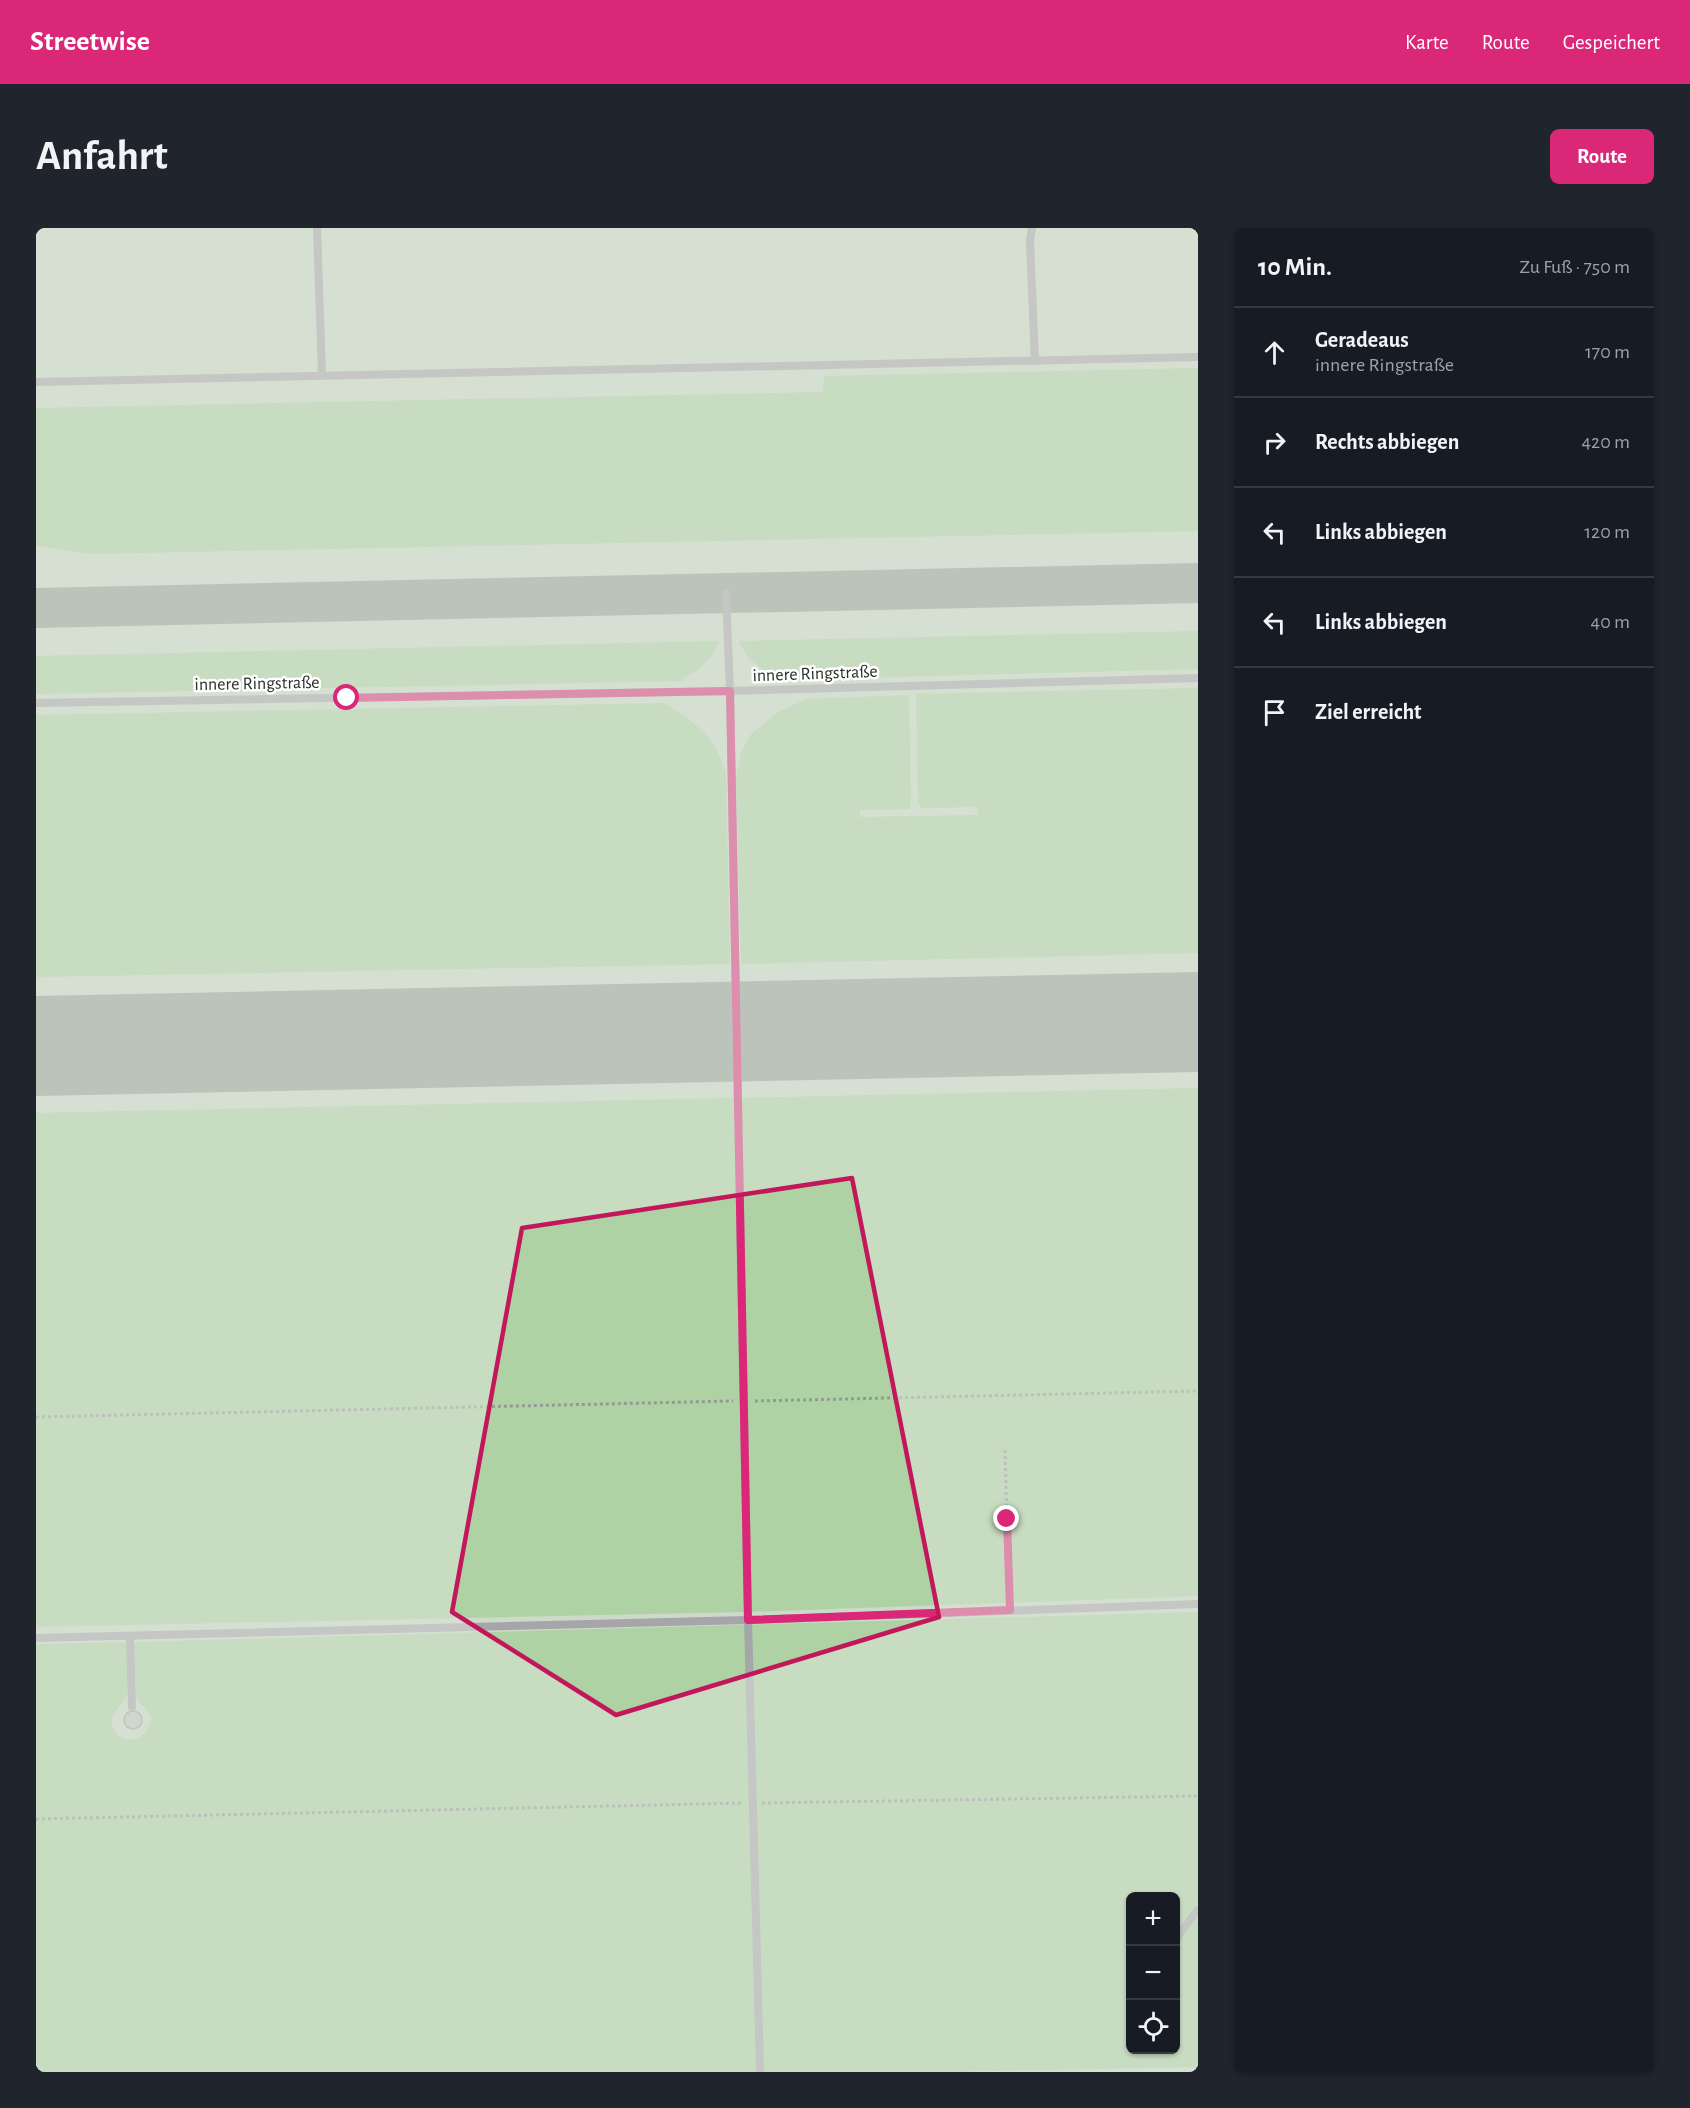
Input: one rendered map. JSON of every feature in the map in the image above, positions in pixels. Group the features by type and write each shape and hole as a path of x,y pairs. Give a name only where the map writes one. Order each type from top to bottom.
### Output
{"lane":[{"path":"317,228 322,375"},
{"path":"1032,228 1030,242 1035,361"},
{"path":"36,382 1198,357"},
{"path":"726,593 760,2072"},
{"name":"innere Ringstraße","path":"36,703 730,691 1198,678"},
{"path":"36,1638 748,1620 1198,1604"},
{"path":"130,1636 132,1707"},
{"path":"1180,1934 1198,1909"}],"path":[{"path":"36,1417 1198,1391"},
{"path":"1005,1450 1010,1610"},
{"path":"36,1819 1198,1796"}],"highlighted area":[{"path":"852,1178 939,1617 616,1715 452,1612 522,1228"}],"shaded area":[{"path":"36,228 1198,228 1198,2072 36,2072"}],"green space":[{"path":"1198,368 1198,531 91,554 36,546 36,408 823,392 824,376"},
{"path":"1198,631 1198,669 777,680 749,659 738,641"},
{"path":"719,641 705,663 695,672 683,678 683,681 36,694 36,656"},
{"path":"1198,688 1198,953 741,964 736,779 741,753 751,734 780,711 807,699 909,695 911,803 909,809 860,810 860,817 978,815 978,807 922,808 918,802 916,694"},
{"path":"664,703 695,724 710,740 722,761 726,774 730,964 36,977 36,715"},
{"path":"1198,1088 1198,1596 745,1612 36,1627 36,1113"},
{"path":"1198,1612 1198,1902 1180,1927 1180,1892 1126,1892 1126,2054 1180,2054 1180,1939 1198,1914 1198,2067 939,2072 36,2072 36,1644 124,1642 127,1646 128,1691 112,1719 113,1728 117,1734 130,1740 144,1734 149,1727 151,1717 136,1695 134,1646 136,1642"}],"building":[{"path":"133,1711 139,1714 142,1720 139,1726 133,1729 127,1726 124,1720 127,1714"}],"taxiway":[{"path":"36,608 1198,583"},
{"path":"36,1035 89,1045"}],"runway":[{"path":"36,1046 1198,1022"}],"route":[{"path":"347,698 730,691 748,1620 1010,1610 1007,1519"}]}
